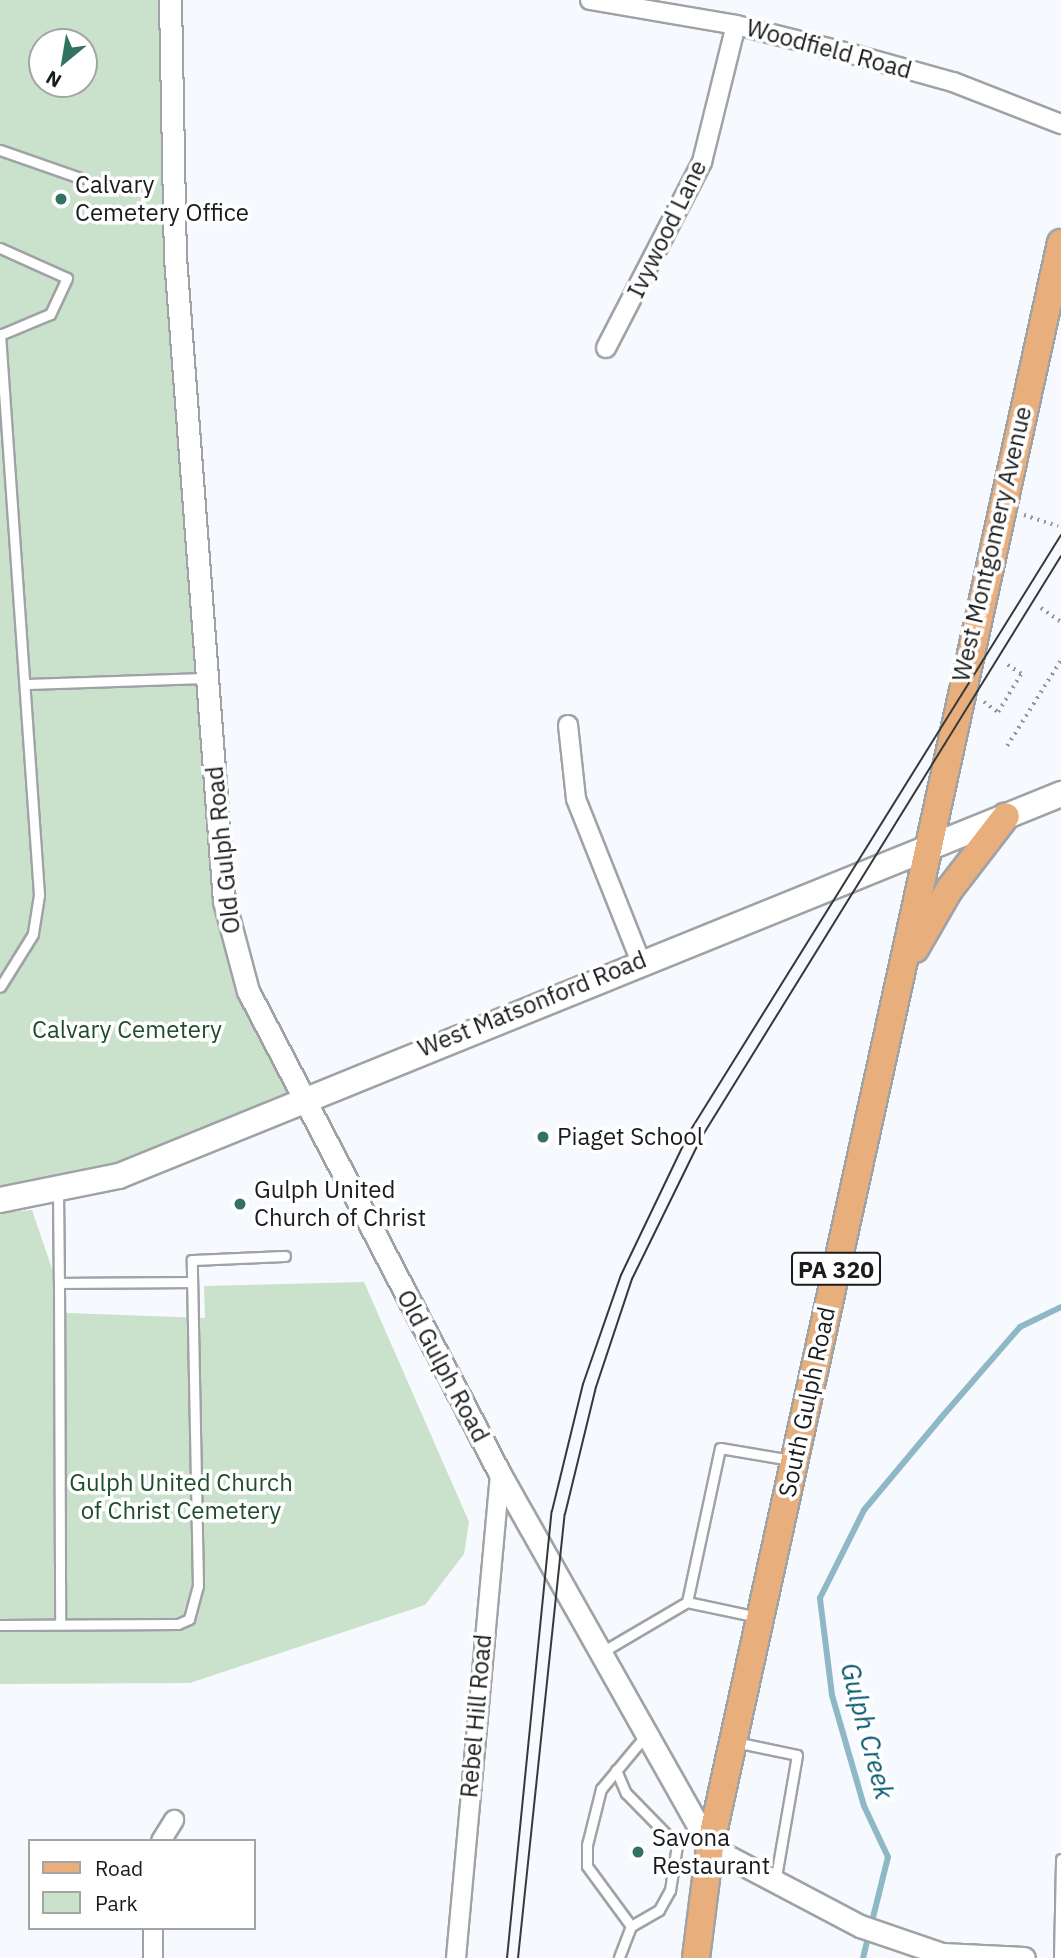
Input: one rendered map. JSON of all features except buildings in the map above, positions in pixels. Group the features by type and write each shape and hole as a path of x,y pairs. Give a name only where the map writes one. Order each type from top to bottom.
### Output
{"main road":[{"name":"West Montgomery Avenue","path":"929,847 1061,243"},
{"name":"West Matsonford Road","path":"0,1200 58,1193 119,1176 303,1097 640,960 1061,794"},
{"path":"902,972 949,890 1006,816"},
{"name":"South Gulph Road","path":"696,1958 710,1847 929,847"}],"street":[{"name":"Old Gulph Road","path":"170,0 175,257 224,901 236,957 303,1097 500,1474 710,1847"},
{"name":"Woodfield Road","path":"590,0 736,25 953,82 1061,124"},
{"name":"Ivywood Lane","path":"606,348 702,162 736,25"},
{"path":"568,725 576,799 640,960"},
{"name":"Rebel Hill Road","path":"456,1958 500,1474"},
{"path":"162,1839 174,1820"},
{"path":"710,1847 775,1884 860,1926 943,1954 1024,1958"},
{"path":"153,1930 153,1958"}],"lane":[{"path":"0,150 80,178"},
{"path":"0,248 66,278 50,314 0,335 39,895 33,934 0,987"},
{"path":"25,684 206,678"},
{"path":"58,1193 60,1625"},
{"path":"0,1625 178,1624 195,1606 192,1260 285,1256"},
{"path":"59,1283 191,1282"},
{"path":"687,1602 720,1448 794,1461"},
{"path":"600,1653 687,1602 760,1617"},
{"path":"631,1926 587,1866 591,1815 616,1770 646,1735"},
{"path":"733,1742 797,1755 775,1884"},
{"path":"616,1770 626,1793 677,1845 675,1870 659,1910 631,1926 619,1958"},
{"path":"1059,1958 1061,1859"}],"path":[{"path":"1027,516 1058,526"},
{"path":"1041,608 1061,622"},
{"path":"1007,746 1061,660"},
{"path":"998,712 1021,674 1007,664"}],"green space":[{"name":"Calvary Cemetery","path":"0,0 170,0 175,257 236,957 303,1097 119,1176 0,1200"},
{"name":"Gulph United Church of Christ Cemetery","path":"32,1210 67,1313 205,1318 204,1286 364,1282 469,1522 464,1554 425,1605 190,1683 0,1684 0,1213"}],"waterway":[{"name":"Gulph Creek","path":"863,1958 888,1857 864,1806 832,1695 820,1598 864,1510 1020,1327 1061,1307"}],"tram line":[{"path":"507,1958 552,1511 583,1384 621,1275 690,1131 1061,535"},
{"path":"518,1958 565,1514 596,1387 632,1279 701,1138 1061,556"}],"place":[{"name":"Calvary Cemetery Office","path":"61,199"},
{"name":"Piaget School","path":"543,1137"},
{"name":"Gulph United Church of Christ","path":"240,1204"},
{"name":"Savona Restaurant","path":"638,1852"}]}
